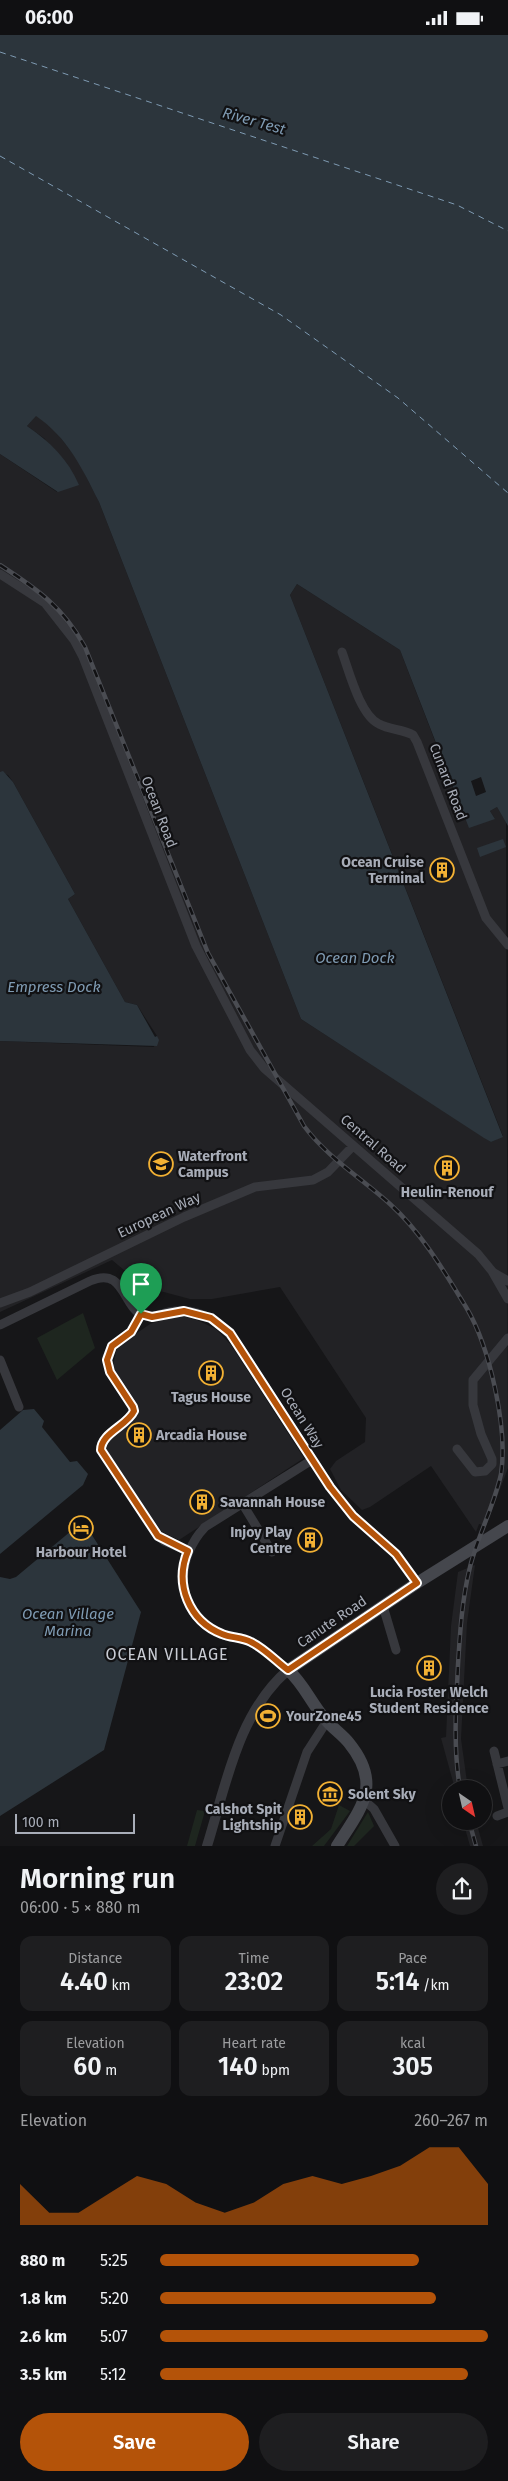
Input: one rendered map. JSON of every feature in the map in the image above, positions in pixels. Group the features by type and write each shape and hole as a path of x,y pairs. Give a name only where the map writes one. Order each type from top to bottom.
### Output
{"main road":[{"name":"Canute Road","path":"288,1670 417,1583 508,1526"},
{"path":"288,1670 299,1680 327,1721 349,1742 365,1770 367,1784 365,1801 337,1846"}],"street":[{"name":"Ocean Road","path":"0,574 45,603 74,640 83,657 196,946 242,1034"},
{"name":"Cunard Road","path":"342,651 369,716 378,724 413,735 417,742 486,918 508,945"},
{"name":"Central Road","path":"242,1034 264,1068 456,1234 492,1271 508,1281"},
{"name":"European Way","path":"0,1303 30,1292 184,1217 254,1187 313,1180 321,1177 354,1146"},
{"name":"Central Road","path":"492,1271 508,1299"},
{"path":"0,1325 94,1279 103,1278 117,1284 141,1314 131,1332 115,1343 108,1353 107,1363 110,1372 134,1410 129,1418 102,1442 101,1450 158,1536 188,1551"},
{"name":"Ocean Way","path":"141,1314 152,1317 173,1312 189,1312 205,1315 220,1324 240,1348 312,1460 205,1527 188,1551 183,1568 183,1586 189,1604 199,1619 218,1633 251,1641 288,1670"},
{"path":"457,1449 475,1472 485,1471 492,1464 492,1459 481,1434 473,1405 474,1380 476,1374 489,1364 508,1338"},
{"path":"0,1360 19,1407"},
{"path":"312,1460 347,1509 392,1549 417,1583"},
{"path":"242,1503 272,1552"},
{"path":"383,1606 396,1650"},
{"name":"Canute Road","path":"207,1846 245,1727 267,1690 288,1670"},
{"path":"275,1846 307,1752 327,1721"},
{"path":"494,1751 507,1797 508,1808"},
{"path":"497,1764 508,1761"},
{"path":"365,1801 374,1809 395,1846"},
{"path":"497,1815 508,1813"}],"shaded area":[{"path":"36,415 53,428 78,460 99,502 301,1019 491,1142 503,1136 290,595 297,584 400,650 453,788 495,819 490,811 497,807 506,822 508,1468 486,1526 479,1524 476,1532 431,1466 370,1507 362,1510 341,1490 330,1469 336,1461 365,1442 366,1418 280,1287 212,1299 190,1299 160,1291 136,1280 112,1260 0,1312 0,1041 154,1047 157,1036 137,1005 125,1002 68,899 75,894 13,782 8,775 0,772 0,454 57,492 45,439 27,426"},
{"path":"83,1313 95,1348 57,1380 37,1338"},
{"path":"178,1315 197,1320 216,1329 231,1345 304,1458 179,1540 162,1532 105,1451 107,1441 138,1414 113,1366 117,1347 150,1324"},
{"path":"475,1565 467,1623 461,1739 467,1780 453,1780 441,1738 446,1737 451,1626 458,1572"},
{"path":"339,1805 350,1811 324,1846 312,1846 331,1829"},
{"path":"197,1810 205,1811 195,1846 187,1846"},
{"path":"368,1812 374,1826 354,1846 347,1846"},
{"path":"466,1830 479,1830 483,1846 470,1846"}],"water":[{"path":"0,35 508,35 508,826 497,807 490,811 495,819 469,828 400,650 297,584 290,595 503,1137 491,1142 484,1138 301,1019 99,502 86,477 66,444 36,416 27,426 43,438 64,459 79,485 58,492 0,454"},
{"name":"Empress Dock","path":"3,771 13,782 75,894 68,899 125,1002 137,1005 155,1037 157,1036 159,1040 157,1046 0,1041 0,772"},
{"path":"503,839 506,847 480,857 477,848"},
{"path":"34,1409 44,1421 42,1427 70,1462 77,1461 88,1474 83,1485 0,1554 0,1430 23,1410"},
{"name":"Ocean Village Marina","path":"83,1521 141,1612 104,1750 0,1816 0,1577 10,1579 16,1577"}],"pier":[{"path":"481,777 486,792 476,796 471,781"}],"ferry route":[{"path":"0,52 457,205 508,231"},
{"path":"0,156 281,315 398,398 508,493"}],"railway":[{"path":"0,565 26,582 48,600 68,621 85,647 208,953 304,1126 323,1148 390,1204 412,1227 466,1307 483,1344 499,1412 502,1456 498,1486 473,1555 463,1603 456,1727 456,1758 459,1780"},
{"path":"472,1830 476,1846"}],"place":[{"name":"Ocean Cruise Terminal","path":"442,870"},
{"name":"Waterfront Campus","path":"161,1164"},
{"name":"Heulin-Renouf","path":"447,1168"},
{"name":"Tagus House","path":"211,1373"},
{"name":"Arcadia House","path":"139,1435"},
{"name":"Savannah House","path":"202,1502"},
{"name":"Harbour Hotel","path":"81,1528"},
{"name":"Injoy Play Centre","path":"310,1540"},
{"name":"Lucia Foster Welch Student Residence","path":"429,1668"},
{"name":"YourZone45","path":"268,1716"},
{"name":"Solent Sky","path":"330,1794"},
{"name":"Calshot Spit Lightship","path":"300,1817"}],"district":[{"name":"OCEAN VILLAGE","path":"167,1654"}],"route":[{"path":"184,1311 205,1315 226,1329 330,1487 353,1516 386,1543 396,1554 417,1583 288,1670 251,1641 224,1635 202,1623 187,1601 184,1592 182,1573 188,1551 164,1541 158,1536 101,1450 102,1442 133,1414 134,1410 107,1366 108,1353 115,1343 131,1332 141,1314 152,1317 184,1311"}],"water label":[{"name":"River Test","path":"254,121"},
{"name":"Ocean Dock","path":"355,958"}]}
